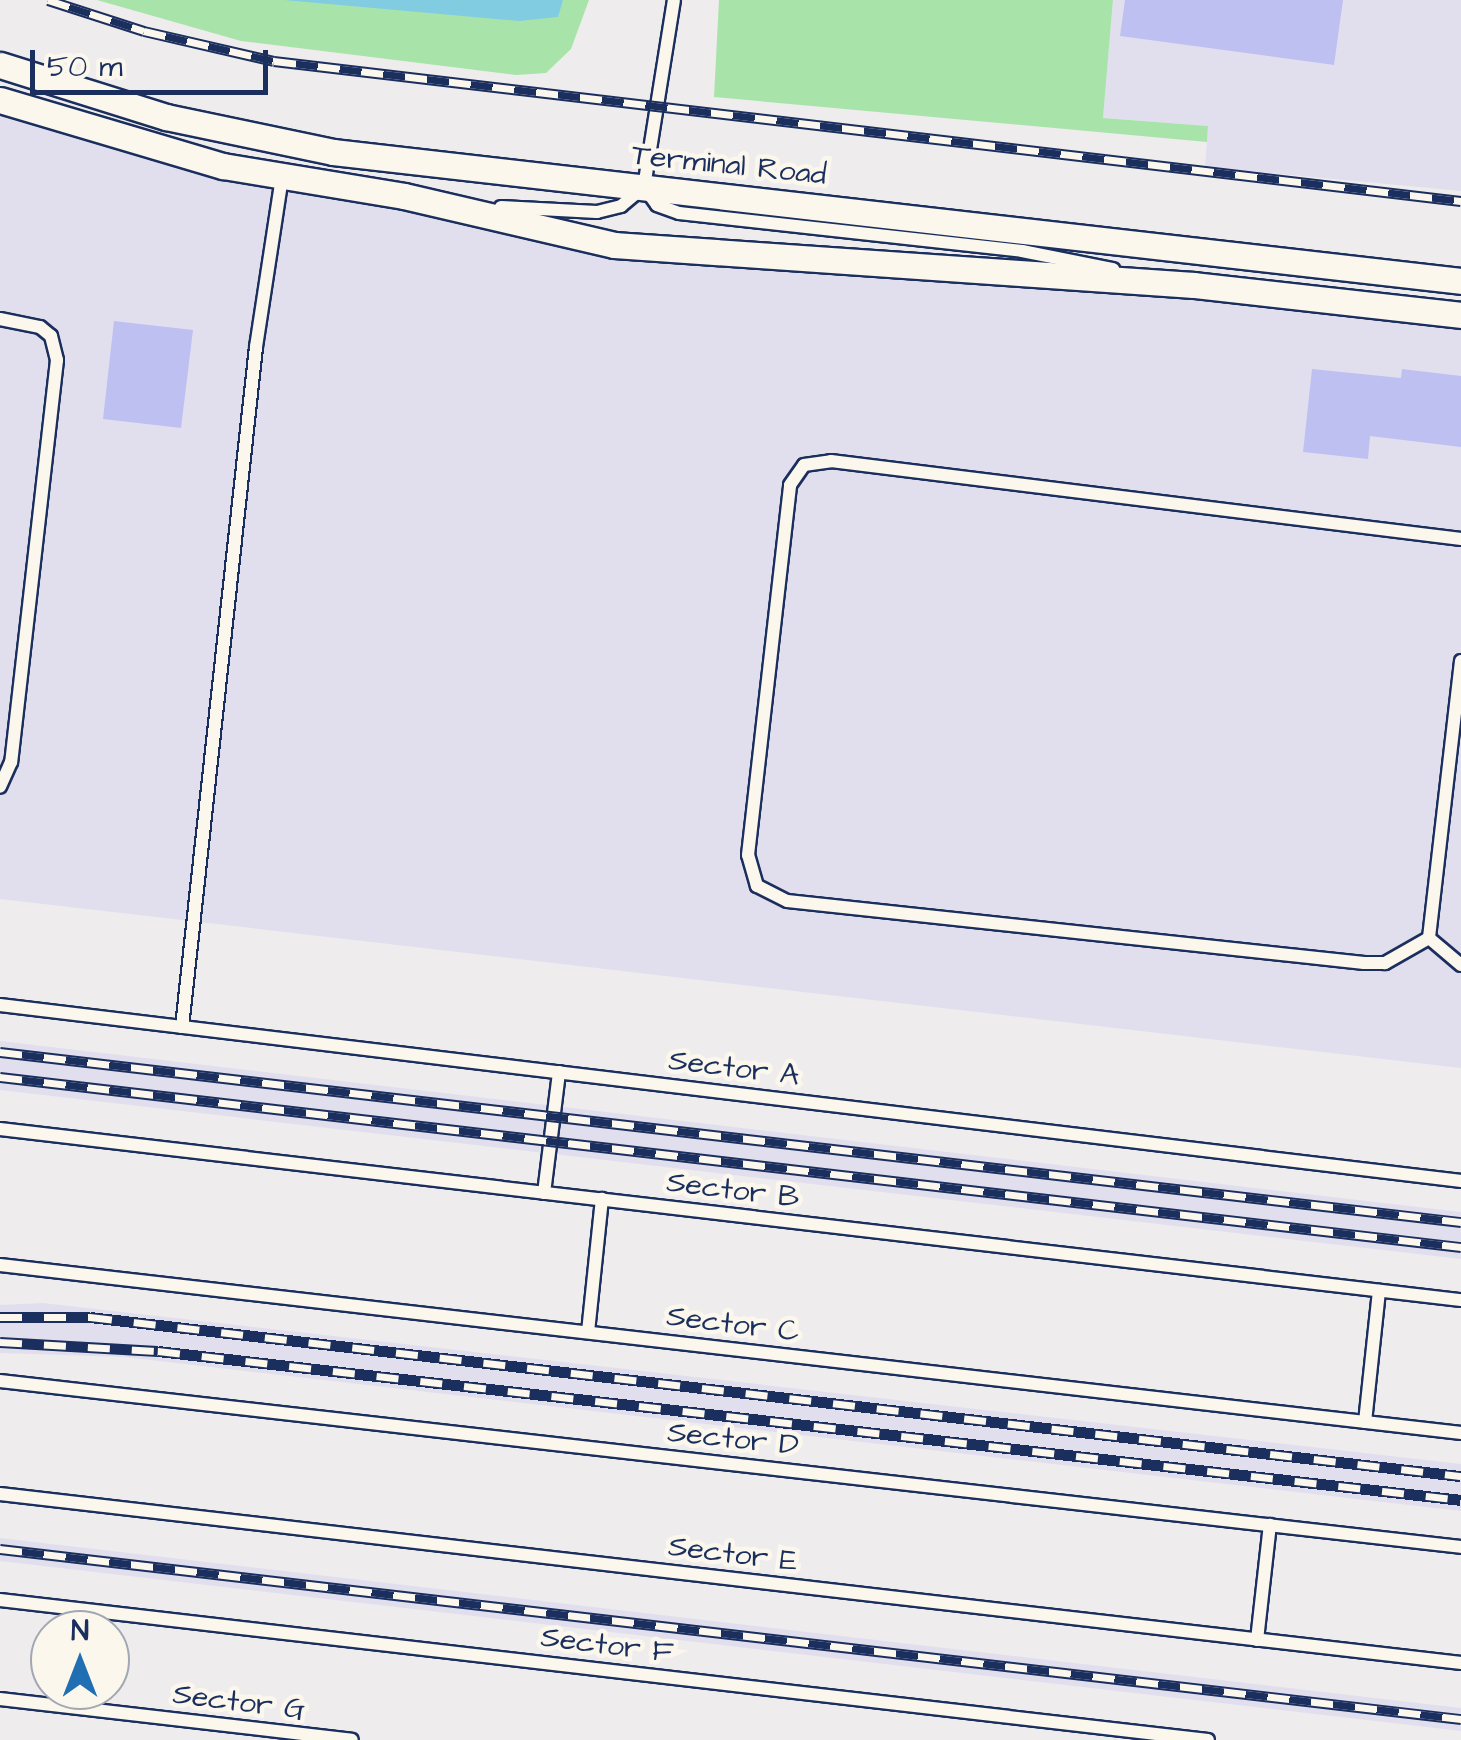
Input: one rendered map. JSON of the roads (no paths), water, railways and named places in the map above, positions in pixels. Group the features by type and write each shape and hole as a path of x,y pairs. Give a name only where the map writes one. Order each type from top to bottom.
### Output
{"street":[{"name":"Terminal Road","path":"0,65 166,117 278,143 1461,281"},
{"path":"0,100 162,152 282,178 404,196 614,245 1194,286 1461,315"}],"lane":[{"path":"404,196 580,214 621,206 644,188 674,0"},
{"path":"182,1026 256,347 282,178"},
{"path":"644,188 657,205 679,213 1022,251 1194,286"},
{"path":"0,320 40,327 51,336 57,360 11,762 0,787"},
{"path":"1428,938 1385,963 1364,963 787,901 757,886 748,855 790,485 804,464 831,461 1461,538"},
{"path":"1428,938 1461,661"},
{"path":"1428,938 1461,965"},
{"name":"Sector A","path":"0,1004 1461,1181"},
{"path":"544,1193 559,1072"},
{"name":"Sector B","path":"0,1129 1461,1300"},
{"path":"588,1332 602,1199"},
{"name":"Sector C","path":"0,1265 1461,1433"},
{"path":"1365,1422 1379,1290"},
{"name":"Sector D","path":"0,1381 1461,1547"},
{"name":"Sector E","path":"0,1494 1461,1664"},
{"path":"1258,1640 1270,1526"},
{"name":"Sector F","path":"0,1600 1208,1740"},
{"name":"Sector G","path":"0,1699 352,1740"}],"water":[{"path":"284,0 563,0 558,17 519,21"}],"railway":[{"path":"48,0 144,31 274,61 1461,201"},
{"path":"0,1052 1461,1222"},
{"path":"0,1077 1461,1247"},
{"path":"0,1317 90,1317 1461,1476"},
{"path":"0,1342 158,1351 1461,1500"},
{"path":"0,1549 1461,1719"}]}
